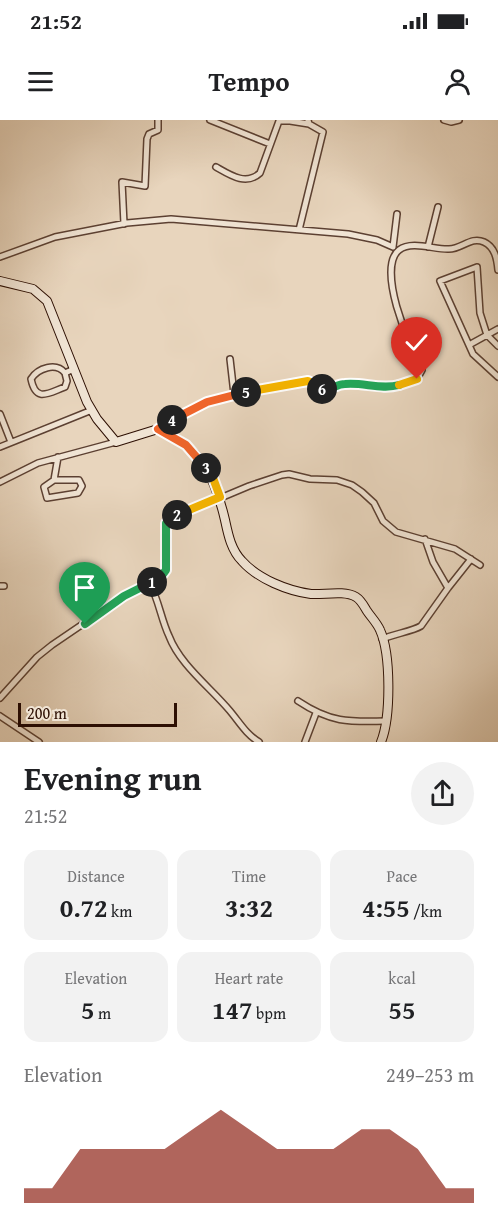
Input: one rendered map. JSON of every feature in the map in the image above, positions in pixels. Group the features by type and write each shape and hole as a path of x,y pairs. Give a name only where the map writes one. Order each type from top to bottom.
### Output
{"main road":[{"path":"0,281 33,289 47,301 92,410 116,442 158,429 176,437 195,454 213,478 231,542 237,555 246,566 290,590 311,594 348,594 355,596 362,603 378,626 387,668 387,721 381,742"}],"street":[{"path":"124,224 122,182 145,186 147,139 149,134 158,130 158,120"},
{"path":"210,120 270,144"},
{"path":"444,120 451,122 459,120"},
{"path":"216,167 232,176 245,180 254,179 260,172 279,121 309,122 323,132 299,230"},
{"path":"428,247 438,207"},
{"path":"158,429 207,402 234,394 303,381 311,382 326,390 346,384 393,387 417,379 423,362 411,346 394,296 391,275 395,255 393,247 397,214"},
{"path":"0,257 55,237 124,224 171,219 361,236 393,247"},
{"path":"395,255 401,248 449,249 471,241 482,241 493,249 498,270"},
{"path":"498,346 487,335 480,313 477,267 440,281 469,345 482,363 498,377"},
{"path":"469,345 498,328"},
{"path":"230,358 234,394"},
{"path":"55,366 60,367 65,373 67,381 65,387 43,395 33,389 31,380 38,372 55,366"},
{"path":"65,373 74,369"},
{"path":"0,447 92,410"},
{"path":"0,414 11,442"},
{"path":"0,482 27,467 116,442"},
{"path":"54,480 78,480 82,486 78,493 47,498 44,487 54,480 58,457"},
{"path":"0,698 45,650 124,596 150,584 163,574 166,570 168,520 220,497 289,474 310,479 337,480 352,485 374,503 388,527 408,536 455,549 480,565"},
{"path":"425,539 433,562 448,588"},
{"path":"382,639 421,626 471,559"},
{"path":"150,584 158,599 169,638 189,667 249,735 259,742"},
{"path":"298,701 316,713 330,718 348,721 387,721"},
{"path":"305,742 316,713"},
{"path":"0,716 39,742"}],"route":[{"path":"85,624 124,596 150,584 163,574 166,570 166,523 168,520 220,497 213,478 195,454 176,437 158,429 207,402 273,386 308,381 322,389 329,390 346,384 393,387 417,379"}]}
